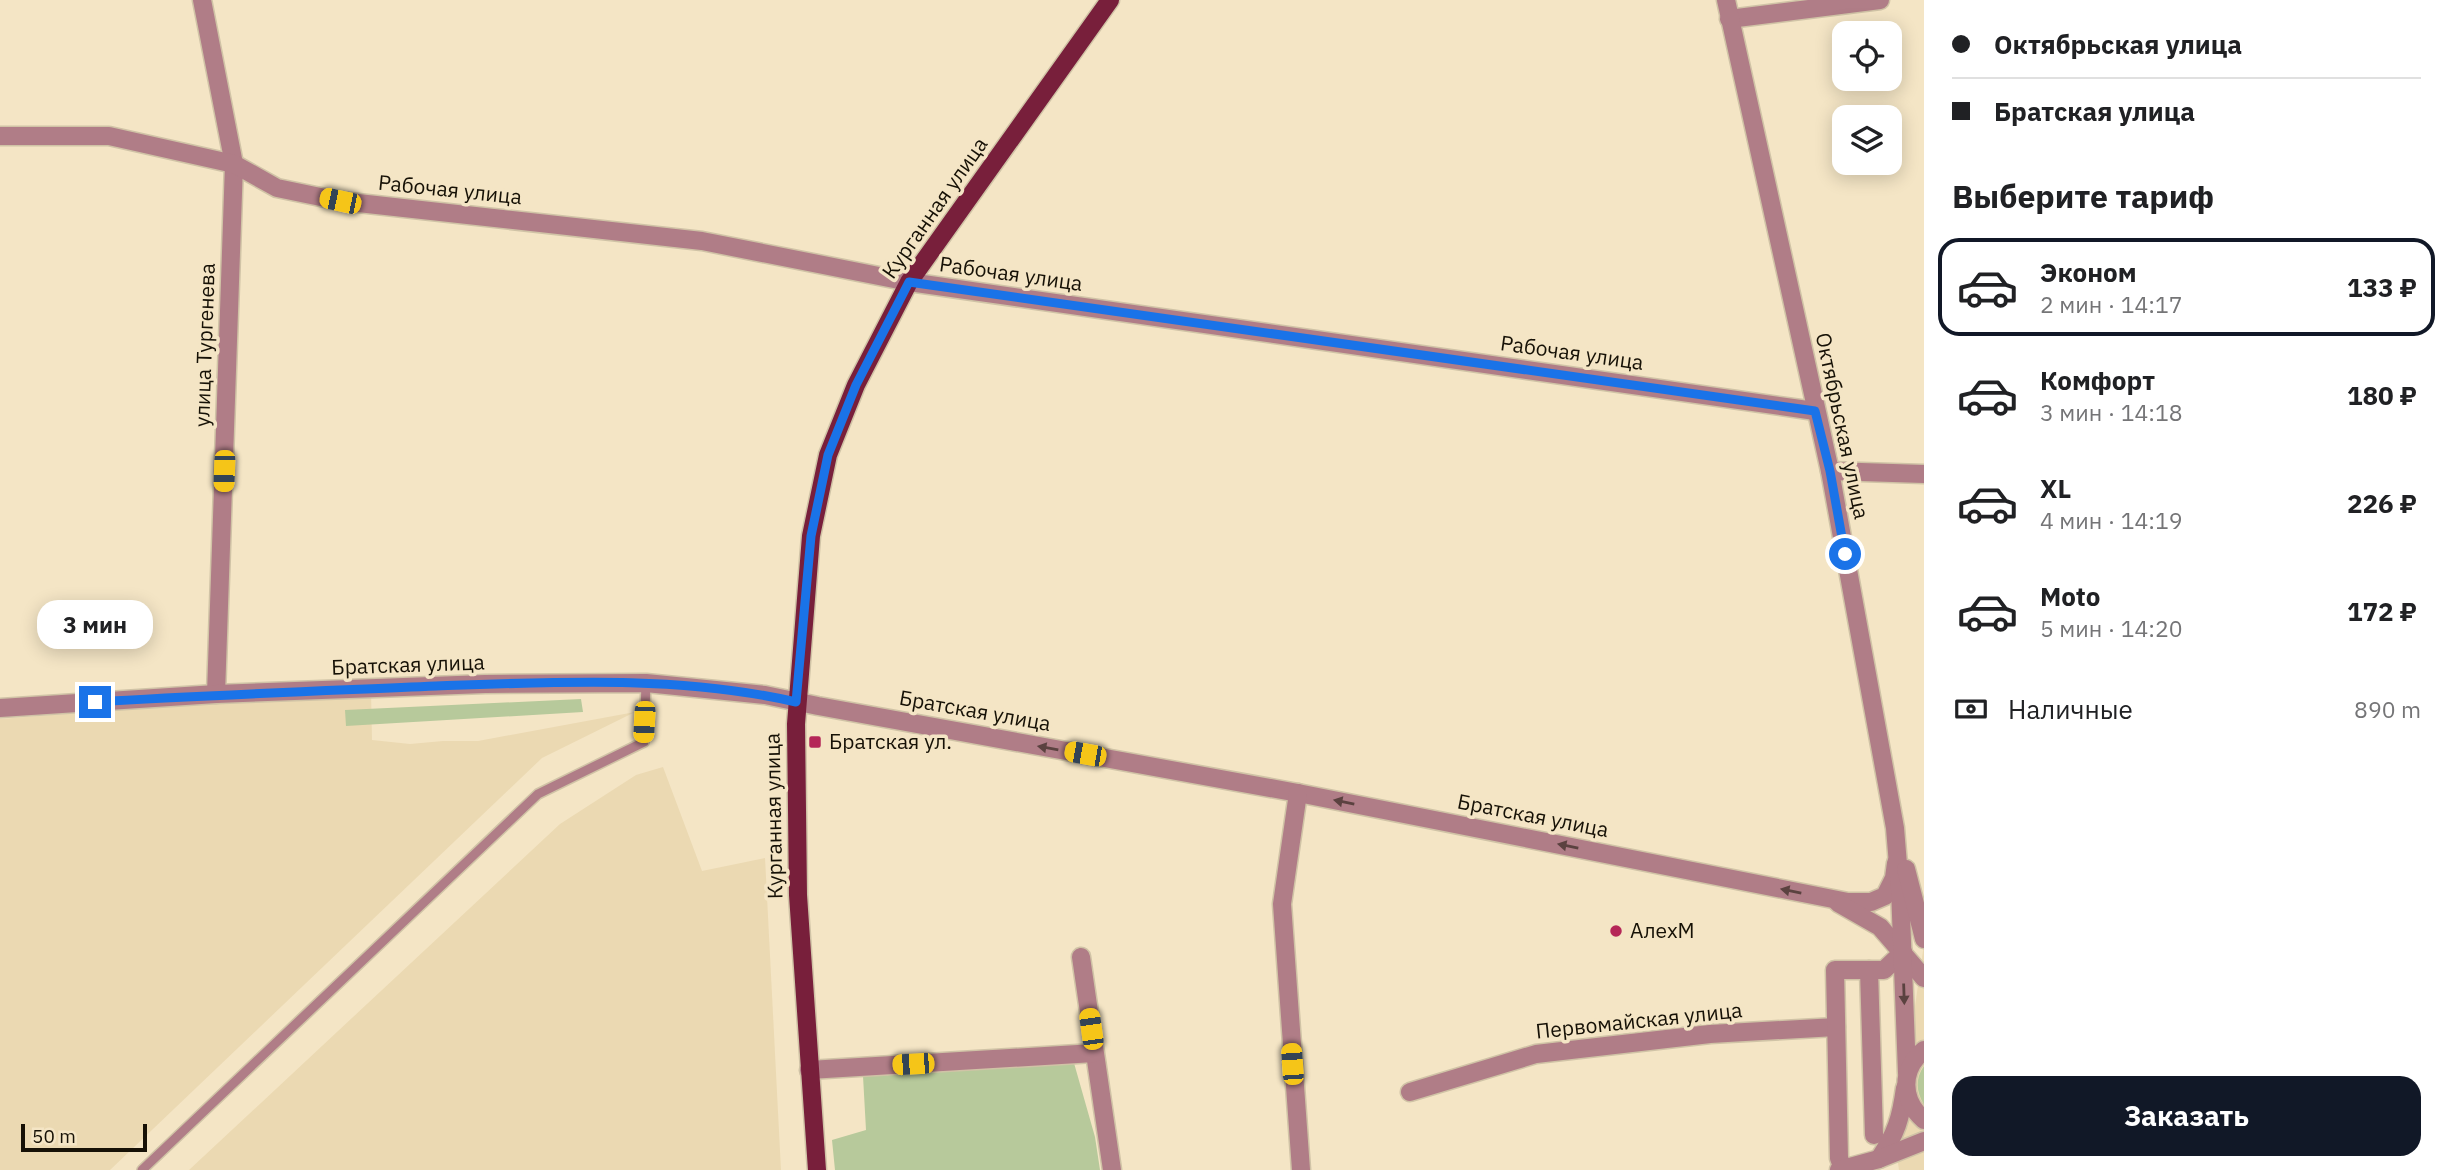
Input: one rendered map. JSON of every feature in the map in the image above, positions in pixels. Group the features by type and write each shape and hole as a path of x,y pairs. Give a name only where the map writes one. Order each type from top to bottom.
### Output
{"main road":[{"name":"Курганная улица","path":"817,1170 798,895 796,702 811,536 828,455 856,385 909,282 1110,0"}],"street":[{"name":"Октябрьская улица","path":"1726,0 1830,471 1895,828 1903,952 1906,1081 1901,1118 1879,1165"},
{"path":"1730,19 1880,0"},
{"name":"улица Тургенева","path":"208,1 234,164 216,694"},
{"name":"Рабочая улица","path":"0,136 109,136 234,164 277,188 340,201 702,241 909,282 1815,411"},
{"path":"1830,471 1924,474"},
{"name":"Братская улица","path":"0,708 216,694 485,684 646,683 765,695 1298,793 1855,903 1871,902 1885,896 1894,878 1897,853"},
{"path":"1298,793 1282,904 1301,1170"},
{"path":"1895,828 1924,939"},
{"path":"1829,898 1880,928 1924,978"},
{"path":"1903,952 1884,970 1835,970 1841,1170 1879,1165 1924,1141"},
{"path":"1081,957 1112,1170"},
{"path":"1870,970 1874,1135"},
{"name":"Первомайская улица","path":"1410,1092 1536,1054 1710,1034 1836,1027"},
{"path":"1924,1050 1913,1061 1906,1081 1908,1101 1924,1120"},
{"path":"809,1070 1094,1053"}],"lane":[{"path":"142,1170 538,794 643,742 646,683"}],"shaded area":[{"path":"371,690 372,740 410,744 478,741 635,712 542,758 110,1170 0,1170 0,719"},
{"path":"663,767 702,871 765,858 781,1170 189,1170 560,824 636,775"},
{"path":"1924,944 1924,1170 1899,1170 1895,1144"}],"green space":[{"path":"581,699 583,712 346,726 345,710"},
{"path":"1074,1063 1095,1137 1100,1170 835,1170 832,1140 866,1130 863,1076"},
{"path":"1924,1066 1924,1105 1918,1085"}],"place":[{"name":"Братская ул.","path":"815,742"},
{"name":"АлехМ","path":"1616,931"}],"route":[{"path":"95,702 216,694 485,684 646,683 765,695 796,702 811,536 828,455 856,385 909,282 1815,411 1830,471 1845,554"}]}
